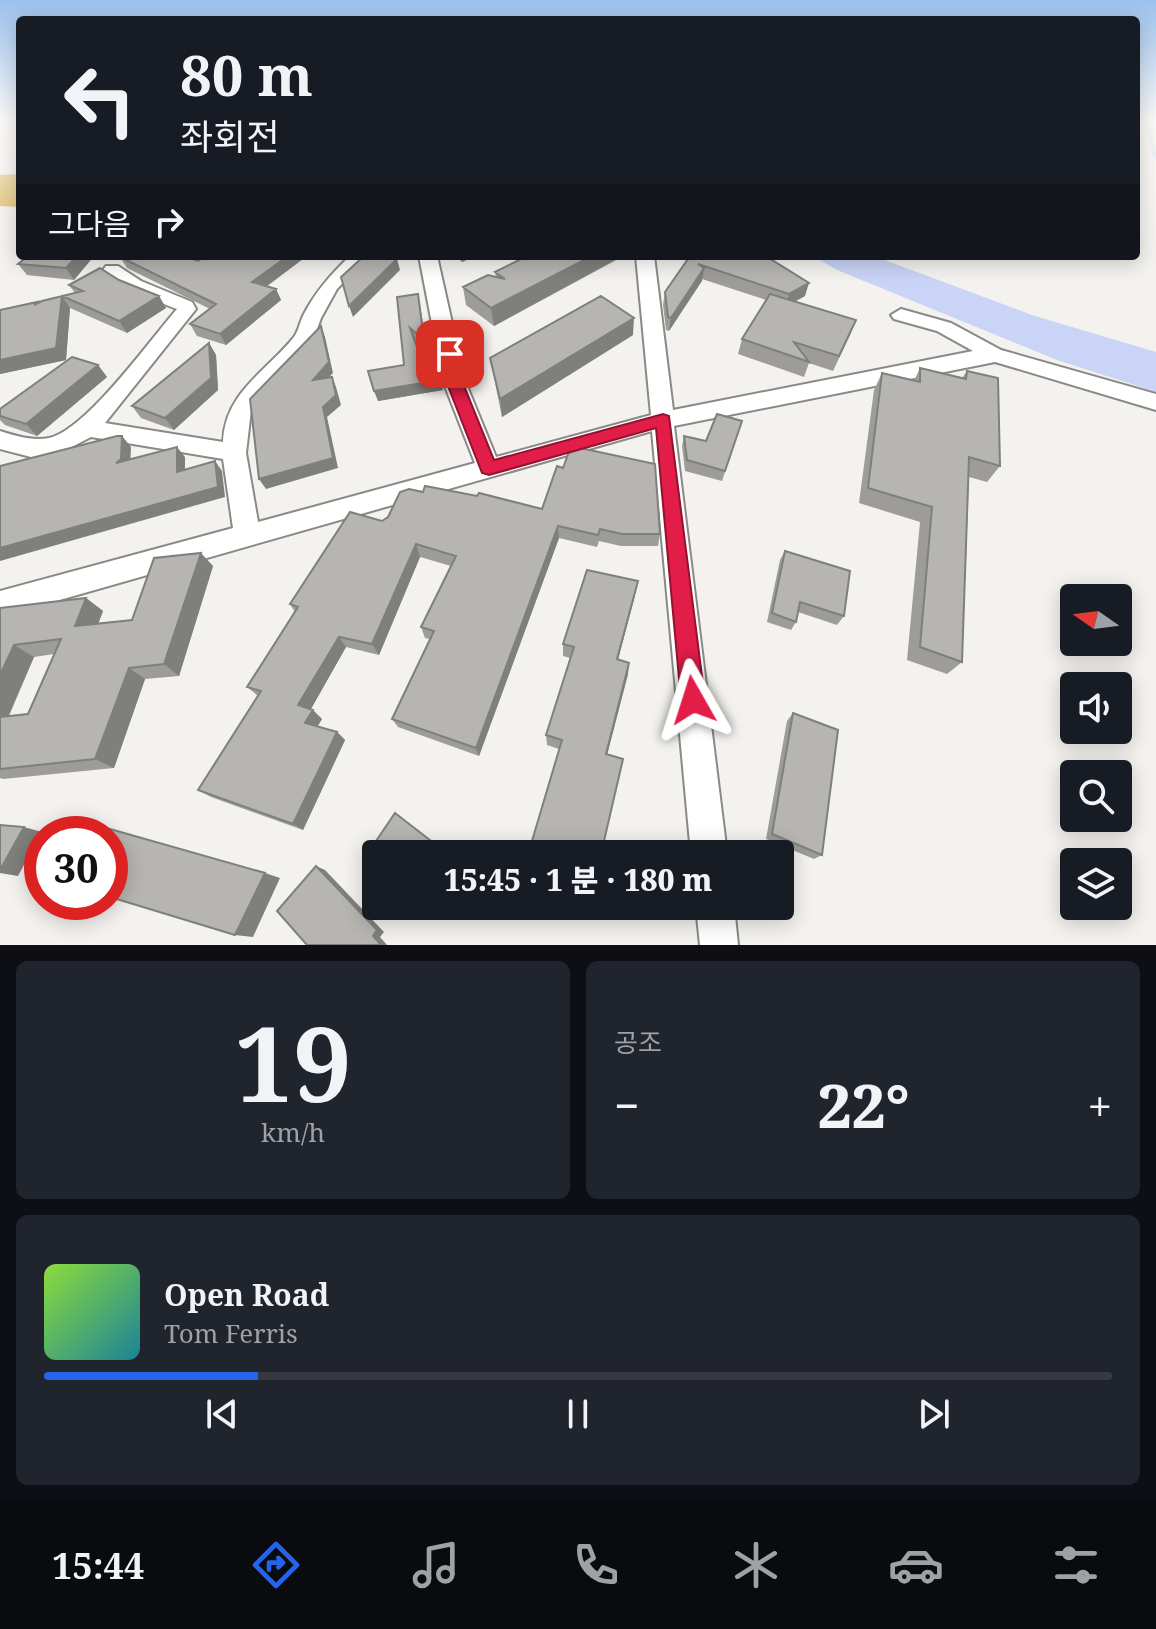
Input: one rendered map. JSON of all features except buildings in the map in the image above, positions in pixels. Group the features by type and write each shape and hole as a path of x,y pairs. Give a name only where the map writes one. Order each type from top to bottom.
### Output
{"street":[{"path":"247,535 235,451 235,421 241,407 306,336 329,286 356,260"},
{"path":"429,260 454,381 489,468"},
{"path":"645,260 708,840"},
{"path":"0,440 31,448 56,446 88,428 187,309 135,285 112,270"},
{"path":"901,315 944,327 995,355 1156,402"},
{"path":"0,604 663,420 995,355"},
{"path":"88,428 213,450 235,451"},
{"path":"716,920 719,945"}],"shaded area":[{"path":"16,174 16,207 0,206 0,175"}],"water":[{"path":"820,260 885,260 1035,316 1156,352 1156,392 1057,360 837,270"}],"route":[{"path":"450,354 454,381 489,468 663,420 693,700"}]}
